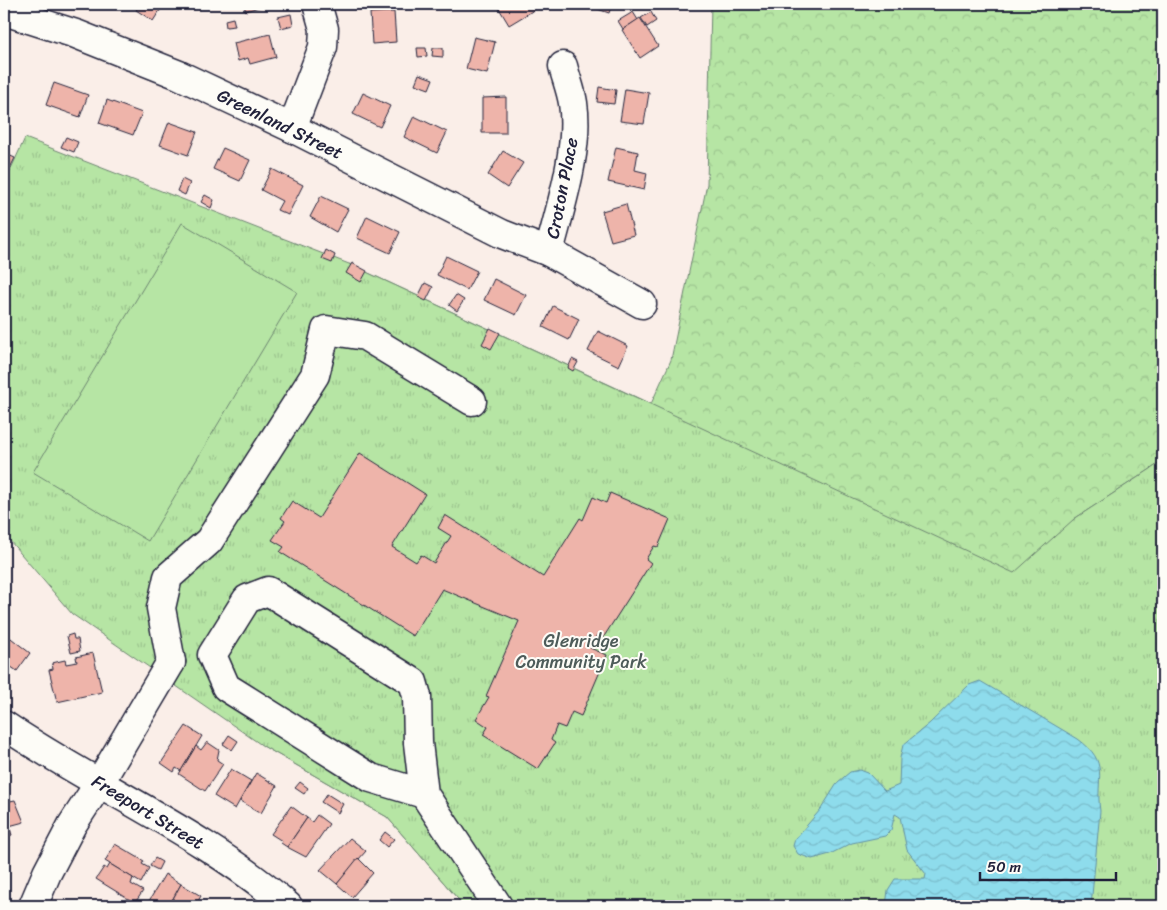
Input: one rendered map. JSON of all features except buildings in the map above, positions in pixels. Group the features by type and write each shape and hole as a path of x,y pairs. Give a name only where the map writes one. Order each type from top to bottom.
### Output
{"street":[{"path":"292,128 324,47 324,29 317,4"},
{"name":"Greenland Street","path":"4,11 76,34 179,75 292,128 502,234 549,252 642,304"},
{"name":"Croton Place","path":"549,252 568,170 574,132 573,104 563,66"},
{"path":"33,906 47,873 72,825 100,782 171,662 161,608 168,577 209,541 315,376 326,330 365,336 472,401"},
{"path":"171,662 212,654 247,599 268,591 413,682 417,696 418,743 424,794 498,906"},
{"path":"212,654 226,687 371,778 424,794"},
{"name":"Freeport Street","path":"4,725 62,763 100,782 234,864 288,906"}],"green space":[{"path":"711,4 1163,4 1163,461 1074,519 801,906 464,906 387,817 263,746 349,264 651,404 671,360 707,184"},
{"name":"Glenridge Community Park","path":"25,138 349,264 1014,573 1074,519 1163,461 1163,906 464,906 387,817 263,746 72,614 4,534 4,184"},
{"path":"182,223 297,292 148,541 33,472"}],"water":[{"path":"980,681 1078,739 1095,756 1100,771 1100,811 1091,906 886,906 888,890 895,879 925,879 926,874 907,850 900,817 895,814 891,830 885,836 852,843 830,854 812,859 798,854 793,846 795,839 821,809 838,782 850,772 860,770 868,773 885,791 899,785 900,758 903,745 930,723 969,685"}]}
